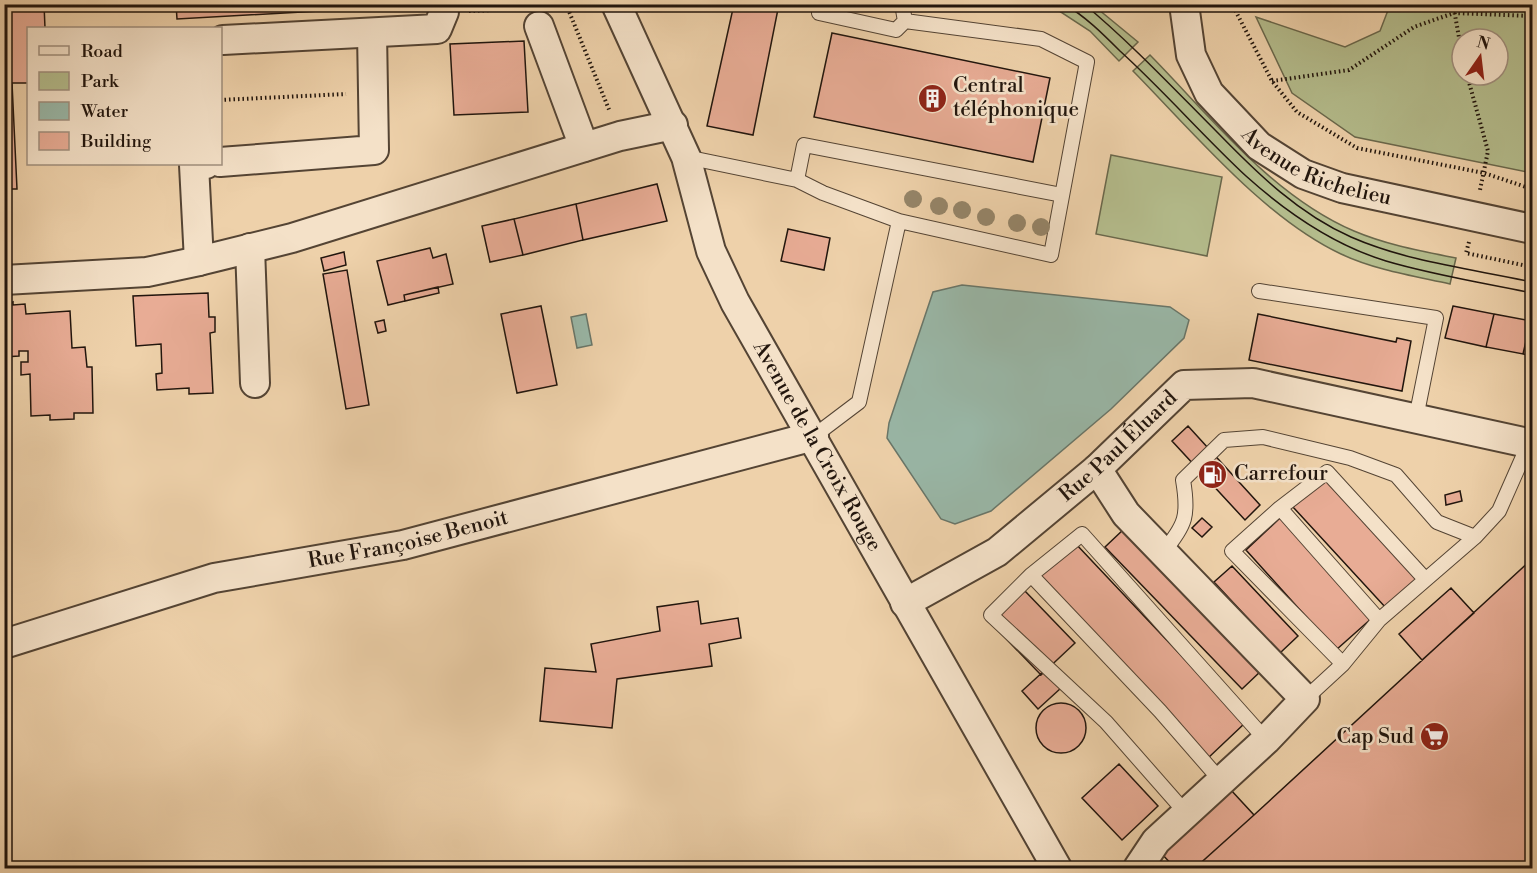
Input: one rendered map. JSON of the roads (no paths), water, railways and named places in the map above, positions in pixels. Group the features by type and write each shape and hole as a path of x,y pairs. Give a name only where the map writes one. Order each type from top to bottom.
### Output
{"street":[{"name":"Avenue de la Croix Rouge","path":"616,4 686,157 711,251 735,302 814,436 905,603 1057,868"},
{"path":"223,40 437,29 444,8"},
{"name":"Avenue Richelieu","path":"1185,8 1191,56 1209,93 1259,146 1304,174 1342,188 1533,229"},
{"path":"530,18 584,147"},
{"path":"222,162 374,150 372,33"},
{"path":"4,280 147,272 199,261 292,238 584,147 673,125"},
{"path":"194,165 199,261"},
{"path":"250,248 255,383"},
{"name":"Rue Paul Éluard","path":"905,603 996,552 1097,469 1184,385 1253,383 1531,443"},
{"name":"Rue Françoise Benoit","path":"4,644 214,579 403,545 814,436"},
{"path":"1097,469 1126,514 1305,699 1266,740 1156,841 1138,868"}],"lane":[{"path":"821,4 819,13 896,30 904,21 902,4"},
{"path":"686,157 797,180 823,193 898,221 1051,255 1087,62 1041,39 904,21"},
{"path":"797,180 804,145 1062,195"},
{"path":"814,436 859,402 898,221"},
{"path":"1259,291 1436,318 1416,418"},
{"path":"1163,552 1181,530 1187,506 1183,480 1224,440 1263,436 1350,458 1396,475 1437,522 1475,537"},
{"path":"1305,699 1343,664 1379,620 1475,537 1499,511 1531,443"},
{"path":"1343,664 1232,551 1280,508 1327,472 1425,579"},
{"path":"1280,508 1379,620"},
{"path":"1186,813 1106,722 991,615 1031,575 1082,534 1266,740"},
{"path":"1031,575 1160,711 1221,782"}],"water":[{"path":"962,285 1170,307 1189,320 1184,338 1111,409 991,511 955,524 941,519 887,438 889,423 933,292"},
{"path":"586,314 592,345 577,348 571,317"}],"tram line":[{"path":"1064,4 1100,32 1246,176 1277,202 1329,237 1367,254 1404,266 1532,293"},
{"path":"1084,4 1136,51 1264,178 1314,217 1351,237 1395,253 1532,282"}],"place":[{"name":"Central téléphonique","path":"932,98"},
{"name":"Carrefour","path":"1213,474"},
{"name":"Cap Sud","path":"1435,737"}]}
